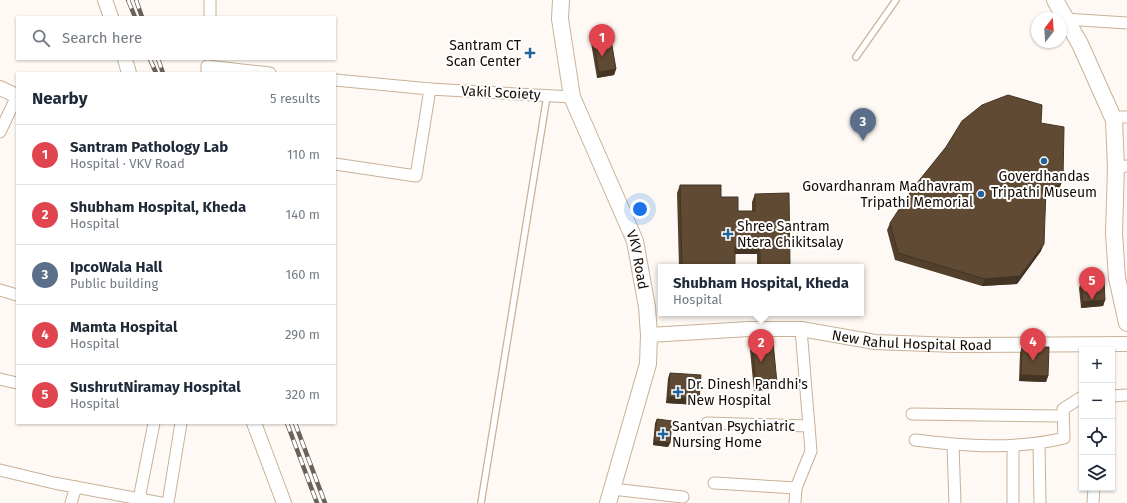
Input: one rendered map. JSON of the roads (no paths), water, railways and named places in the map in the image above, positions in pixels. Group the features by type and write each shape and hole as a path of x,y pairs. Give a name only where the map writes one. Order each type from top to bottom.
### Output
{"main road":[{"name":"VKV Road","path":"562,0 560,19 572,97 635,241 647,307 649,335 648,364 610,496"},
{"path":"1055,0 1062,12"},
{"path":"1067,21 1120,117 1122,166 1114,233 1117,278 1127,323"}],"street":[{"path":"105,0 111,16"},
{"path":"210,0 210,16"},
{"path":"1067,18 1127,23"},
{"path":"125,60 129,72"},
{"path":"207,66 261,72"},
{"name":"Vakil Scoiety","path":"336,80 430,89 572,97"},
{"path":"0,88 16,96"},
{"path":"336,164 416,176 430,89"},
{"path":"0,132 16,98"},
{"path":"0,290 16,295"},
{"name":"New Rahul Hospital Road","path":"649,335 749,329 801,329 875,342 955,345 1127,344"},
{"path":"795,503 796,488 811,451 801,329"},
{"path":"0,378 16,383"},
{"path":"1115,396 1127,395"},
{"path":"915,440 953,445 1013,446 1039,444 1064,438 1063,409 1079,399"},
{"path":"912,414 1063,416"},
{"path":"707,423 809,426"},
{"path":"139,499 154,424"},
{"path":"168,503 182,424"},
{"path":"254,424 284,503"},
{"path":"1039,444 1040,503"},
{"path":"953,445 955,503"},
{"path":"1013,446 1013,503"},
{"path":"0,470 76,487 161,503"},
{"path":"714,483 796,488"},
{"path":"71,503 76,487"},
{"path":"1093,503 1094,491"},
{"path":"610,496 683,497"}],"lane":[{"path":"856,57 896,0"},
{"path":"481,503 547,96"}],"railway":[{"path":"128,0 135,16"},
{"path":"136,0 142,16"},
{"path":"150,60 156,72"},
{"path":"158,60 163,72"},
{"path":"287,424 317,503"},
{"path":"295,424 325,503"}],"place":[{"name":"Santram CT Scan Center","path":"530,53"},
{"name":"Santram Pathology Lab","path":"602,57"},
{"name":"IpcoWala Hall","path":"863,141"},
{"name":"Goverdhandas Tripathi Museum","path":"1044,161"},
{"name":"Govardhanram Madhavram Tripathi Memorial","path":"981,194"},
{"name":"Shree Santram Ntera Chikitsalay","path":"728,234"},
{"name":"SushrutNiramay Hospital","path":"1092,300"},
{"name":"Mamta Hospital","path":"1033,361"},
{"name":"Shubham Hospital, Kheda","path":"761,362"},
{"name":"Dr. Dinesh Pandhi's New Hospital","path":"678,392"},
{"name":"Santvan Psychiatric Nursing Home","path":"663,434"}]}
